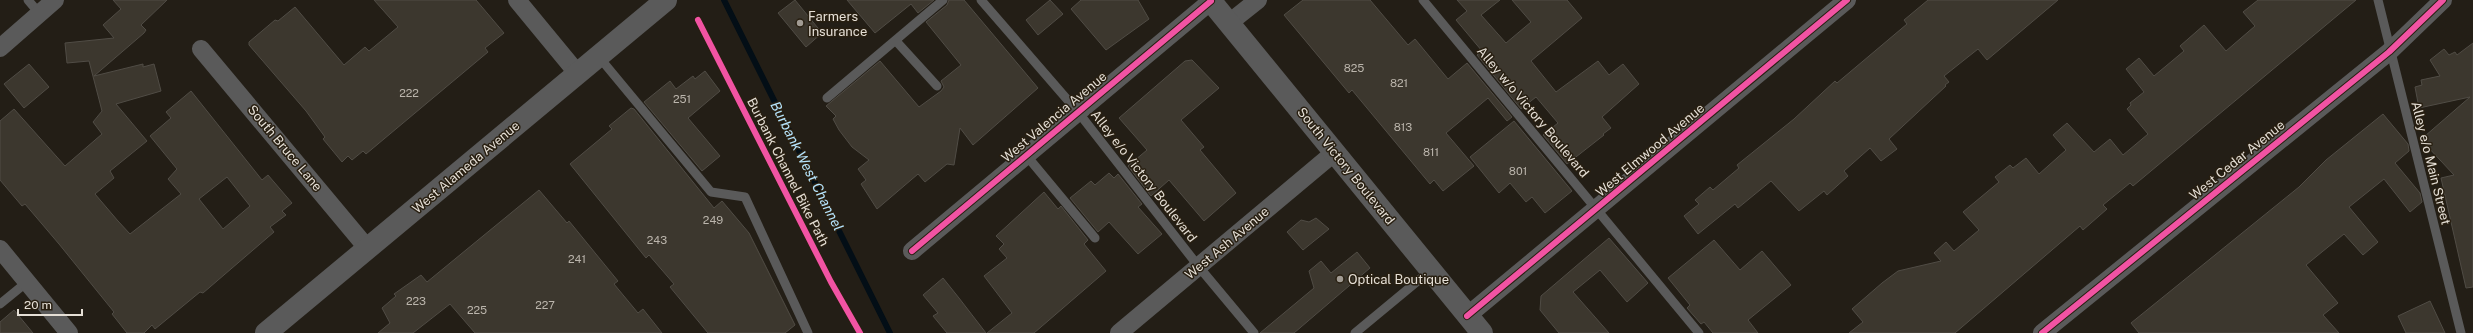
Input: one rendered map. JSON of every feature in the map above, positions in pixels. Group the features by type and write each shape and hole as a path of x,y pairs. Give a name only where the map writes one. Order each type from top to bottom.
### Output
{"main road":[{"name":"West Alameda Avenue","path":"266,333 599,58 666,0"},
{"name":"South Victory Boulevard","path":"1210,1 1482,333"}],"street":[{"path":"0,48 33,7 55,0"},
{"path":"517,0 578,74"},
{"path":"1229,24 1258,0"},
{"name":"West Elmwood Avenue","path":"1468,316 1847,0"},
{"name":"West Cedar Avenue","path":"2042,333 2389,52 2443,0"},
{"name":"West Valencia Avenue","path":"912,251 1210,1"},
{"name":"South Bruce Lane","path":"201,49 368,248"},
{"name":"West Ash Avenue","path":"1118,333 1335,152"},
{"path":"0,249 69,333"}],"lane":[{"path":"827,98 943,0"},
{"name":"Alley e/o Victory Boulevard","path":"981,0 1078,112 1199,267 1254,333"},
{"name":"Alley w/o Victory Boulevard","path":"1423,0 1699,333"},
{"name":"Alley e/o Main Street","path":"2378,0 2389,52 2461,333"},
{"path":"896,40 937,86"},
{"path":"599,58 711,192 745,197 808,333"},
{"path":"1026,155 1095,238"},
{"path":"1354,333 1431,270"},
{"path":"0,304 27,282"}],"building":[{"path":"113,0 167,0 141,25 146,30 144,33 94,76 143,64 143,67 154,64 161,91 116,104 147,141 110,171 114,178 95,194 118,221 130,234 181,194 168,179 177,169 150,136 171,118 166,112 191,91 262,180 268,175 292,203 282,211 286,215 270,227 274,232 203,293 200,292 155,329 152,325 144,333 127,333 112,314 114,312 59,244 25,204 22,206 0,180 0,121 14,109 65,166 102,134 93,122 102,111 89,61 67,63 65,43 114,38 103,25 121,9","holes":["227,177 250,206 223,229 199,199"]},
{"path":"374,0 476,0 504,33 485,48 488,52 366,154 363,151 352,160 348,156 342,162 323,139 325,137 306,111 249,45 249,42 275,20 278,21 295,7 344,65 365,47 369,51 398,27"},
{"name":"Farmers Insurance","path":"795,0 822,33 806,47 778,13"},
{"path":"847,0 934,0 918,13 911,4 875,33"},
{"path":"949,0 964,0 1038,88 973,145 960,128 954,165 947,164 925,182 918,174 877,209 861,184 866,180 858,169 869,160 852,147 839,130 833,119 836,116 826,106 880,61 919,107 941,91 944,87 941,81 961,65 926,22 947,5"},
{"path":"1050,0 1063,14 1038,35 1026,20"},
{"path":"1081,0 1138,0 1149,19 1106,50 1071,9"},
{"path":"1303,0 1370,0 1408,45 1415,39 1448,79 1467,63 1512,117 1507,121 1488,98 1446,133 1474,166 1443,191 1434,180 1430,184 1352,90 1349,93 1284,15"},
{"path":"1457,0 1500,0 1481,15 1506,43 1531,22 1512,0 1567,0 1582,18 1531,61 1556,92 1598,61 1609,75 1623,64 1639,84 1602,117 1611,128 1567,164 1543,135 1558,123 1536,97 1521,109 1477,55 1482,51 1456,20 1467,11"},
{"path":"1928,0 2058,0 1987,60 1978,49 1944,76 1949,82 1889,139 1897,149 1881,161 1870,148 1844,171 1848,176 1827,195 1824,191 1799,211 1771,181 1738,208 1735,204 1698,234 1684,216 1699,204 1695,200 1710,187 1713,190 1739,168 1737,165 1794,119 1835,81 1837,83 1907,24 1904,20"},
{"path":"2258,0 2356,0 2133,186 2130,183 2103,205 2107,209 2083,230 2080,226 1955,333 1849,333 1863,322 1852,309 1882,283 1898,271 1941,261 1934,253 1946,242 1954,251 1979,230 1963,212 1999,182 1995,177 2010,165 2013,168 2026,158 2039,174 2066,150 2053,135 2067,123 2094,152 2110,139 2123,155 2148,134 2127,109 2131,105 2130,103 2144,92 2126,69 2139,58 2154,76 2184,51 2180,46 2204,25 2226,51 2255,26 2243,12"},
{"path":"2473,43 2473,287 2466,288 2441,178 2454,175 2427,146 2425,136 2470,97 2419,108 2415,87 2422,85 2421,80 2440,76 2430,60 2444,49 2449,55 2455,52 2457,55"},
{"path":"1192,60 1219,88 1181,120 1204,147 1200,150 1236,193 1204,221 1169,180 1151,196 1128,166 1147,150 1119,118 1185,61"},
{"path":"29,64 49,87 24,108 4,84"},
{"path":"705,71 720,91 688,118 720,156 702,171 644,102 670,81 676,89 693,76 695,79"},
{"path":"631,108 634,109 714,208 722,201 749,233 795,325 785,333 708,333 670,287 674,284 649,255 646,258 570,164 612,129 609,126"},
{"path":"2383,114 2408,144 2409,151 2395,163 2420,193 2422,202 2410,212 2384,179 2349,207 2378,242 2363,255 2344,234 2306,265 2338,303 2323,315 2339,333 2139,333 2131,323 2299,187 2326,160"},
{"path":"1514,121 1572,191 1545,213 1532,197 1526,202 1510,183 1499,193 1470,157"},
{"path":"1109,173 1114,178 1118,174 1142,204 1138,207 1162,234 1138,254 1109,222 1098,232 1070,198 1091,181 1095,185"},
{"path":"539,190 567,223 569,221 618,281 614,284 638,313 643,309 662,333 475,333 450,304 413,333 378,333 390,323 382,308 396,296 394,294 421,275 427,282"},
{"path":"1044,192 1058,209 1061,206 1088,240 1084,244 1106,271 1034,333 987,333 1012,313 984,276 1007,258 999,249 1004,244 996,236"},
{"path":"1316,218 1329,229 1303,250 1287,232 1301,220 1309,222"},
{"path":"1609,238 1648,283 1627,302 1600,270 1573,292 1609,333 1559,333 1540,310 1541,296"},
{"path":"1714,240 1740,270 1762,251 1791,285 1748,320 1758,333 1713,333 1704,322 1701,324 1687,308 1690,305 1668,278"},
{"path":"1357,252 1370,268 1294,333 1260,333 1314,288 1309,271 1321,261 1331,273"},
{"path":"943,278 986,333 947,333 933,316 938,313 923,295"},
{"path":"2430,301 2445,333 2406,333 2398,316"},
{"path":"14,310 33,333 0,333 0,322"}],"waterway":[{"name":"Burbank West Channel","path":"724,0 890,333"}],"cycle path":[{"path":"1467,316 1847,0"},
{"path":"2042,333 2389,52 2443,0"},
{"path":"912,251 1211,1"},
{"name":"Burbank Channel Bike Path","path":"698,20 831,282 860,333"}],"place":[{"name":"Farmers Insurance","path":"800,23"},
{"name":"Optical Boutique","path":"1340,279"}]}
